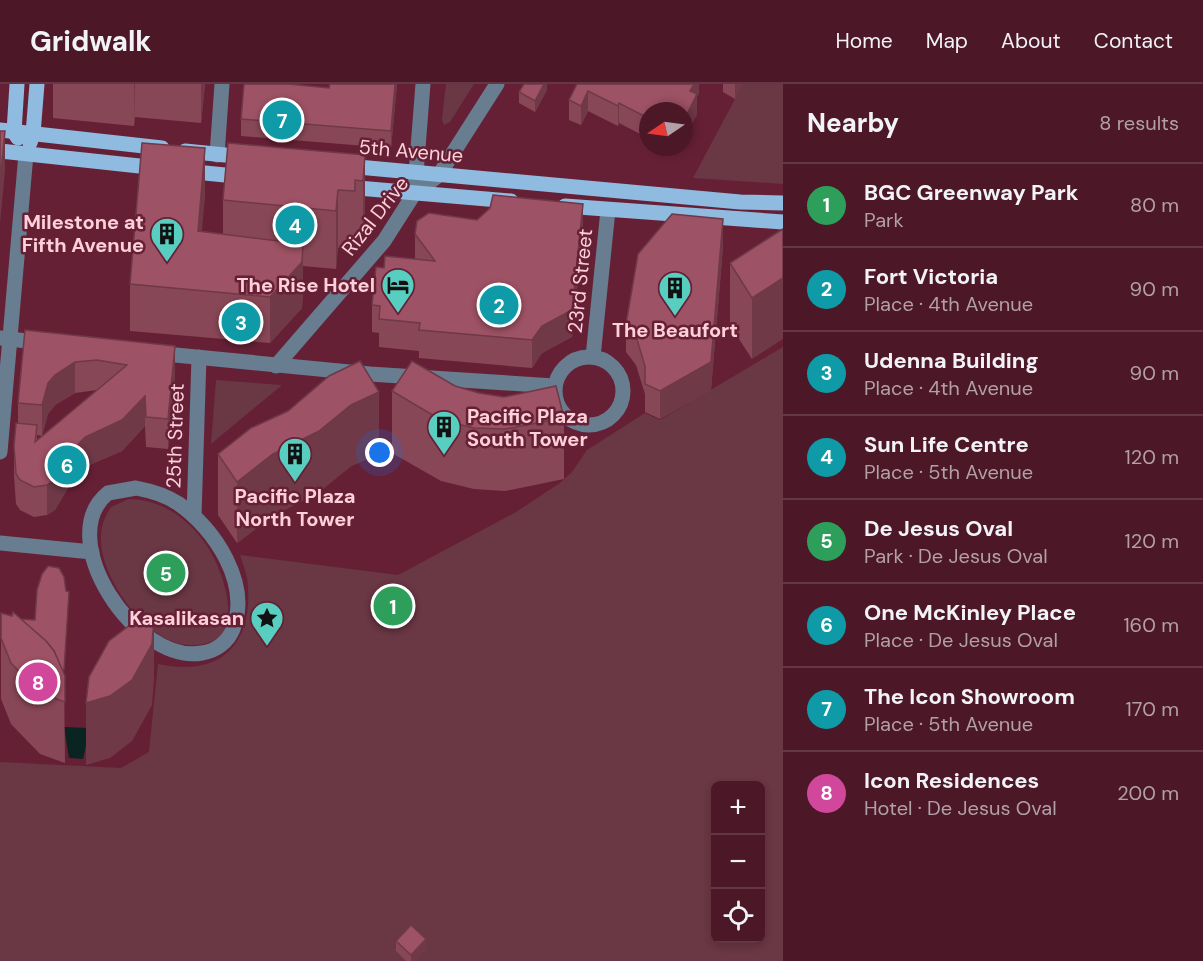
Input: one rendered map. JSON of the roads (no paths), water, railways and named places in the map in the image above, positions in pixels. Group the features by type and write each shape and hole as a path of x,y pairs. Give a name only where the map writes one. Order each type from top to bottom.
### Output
{"main road":[{"path":"7,131 17,84"},
{"path":"26,154 33,134 37,84"},
{"path":"7,131 262,159"},
{"path":"7,131 26,154"},
{"path":"0,151 266,179"},
{"name":"5th Avenue","path":"331,165 740,202 783,203"},
{"path":"335,186 527,203"},
{"path":"550,205 783,222"}],"street":[{"path":"217,154 222,84"},
{"path":"414,194 423,84"},
{"name":"Rizal Drive","path":"276,366 384,241 414,194 439,175 497,84"},
{"path":"0,452 5,338 26,154"},
{"name":"23rd Street","path":"592,357 608,210"},
{"path":"5,338 66,345"},
{"path":"135,351 276,366 554,386"},
{"name":"25th Street","path":"194,516 199,357"},
{"path":"582,357 592,357 613,367 623,388 617,410 610,419 588,426 567,418 555,398 554,386 563,367 582,357"},
{"path":"136,488 153,492 179,504 208,530 219,546 235,580 238,599 237,616 228,638 207,653 181,654 158,644 137,629 114,602 92,552 93,510 99,500 108,493 136,488"},
{"path":"0,543 92,552"}],"water":[{"path":"64,727 90,728 83,759 69,758"}],"place":[{"name":"The Icon Showroom","path":"282,120"},
{"name":"Sun Life Centre","path":"295,225"},
{"name":"Milestone at Fifth Avenue","path":"167,263"},
{"name":"Fort Victoria","path":"499,305"},
{"name":"The Rise Hotel","path":"398,314"},
{"name":"The Beaufort","path":"675,317"},
{"name":"Udenna Building","path":"241,322"},
{"name":"Pacific Plaza South Tower","path":"444,456"},
{"name":"One McKinley Place","path":"67,465"},
{"name":"Pacific Plaza North Tower","path":"295,483"},
{"name":"De Jesus Oval","path":"166,573"},
{"name":"BGC Greenway Park","path":"393,606"},
{"name":"Kasalikasan","path":"267,647"},
{"name":"Icon Residences","path":"38,682"}]}
